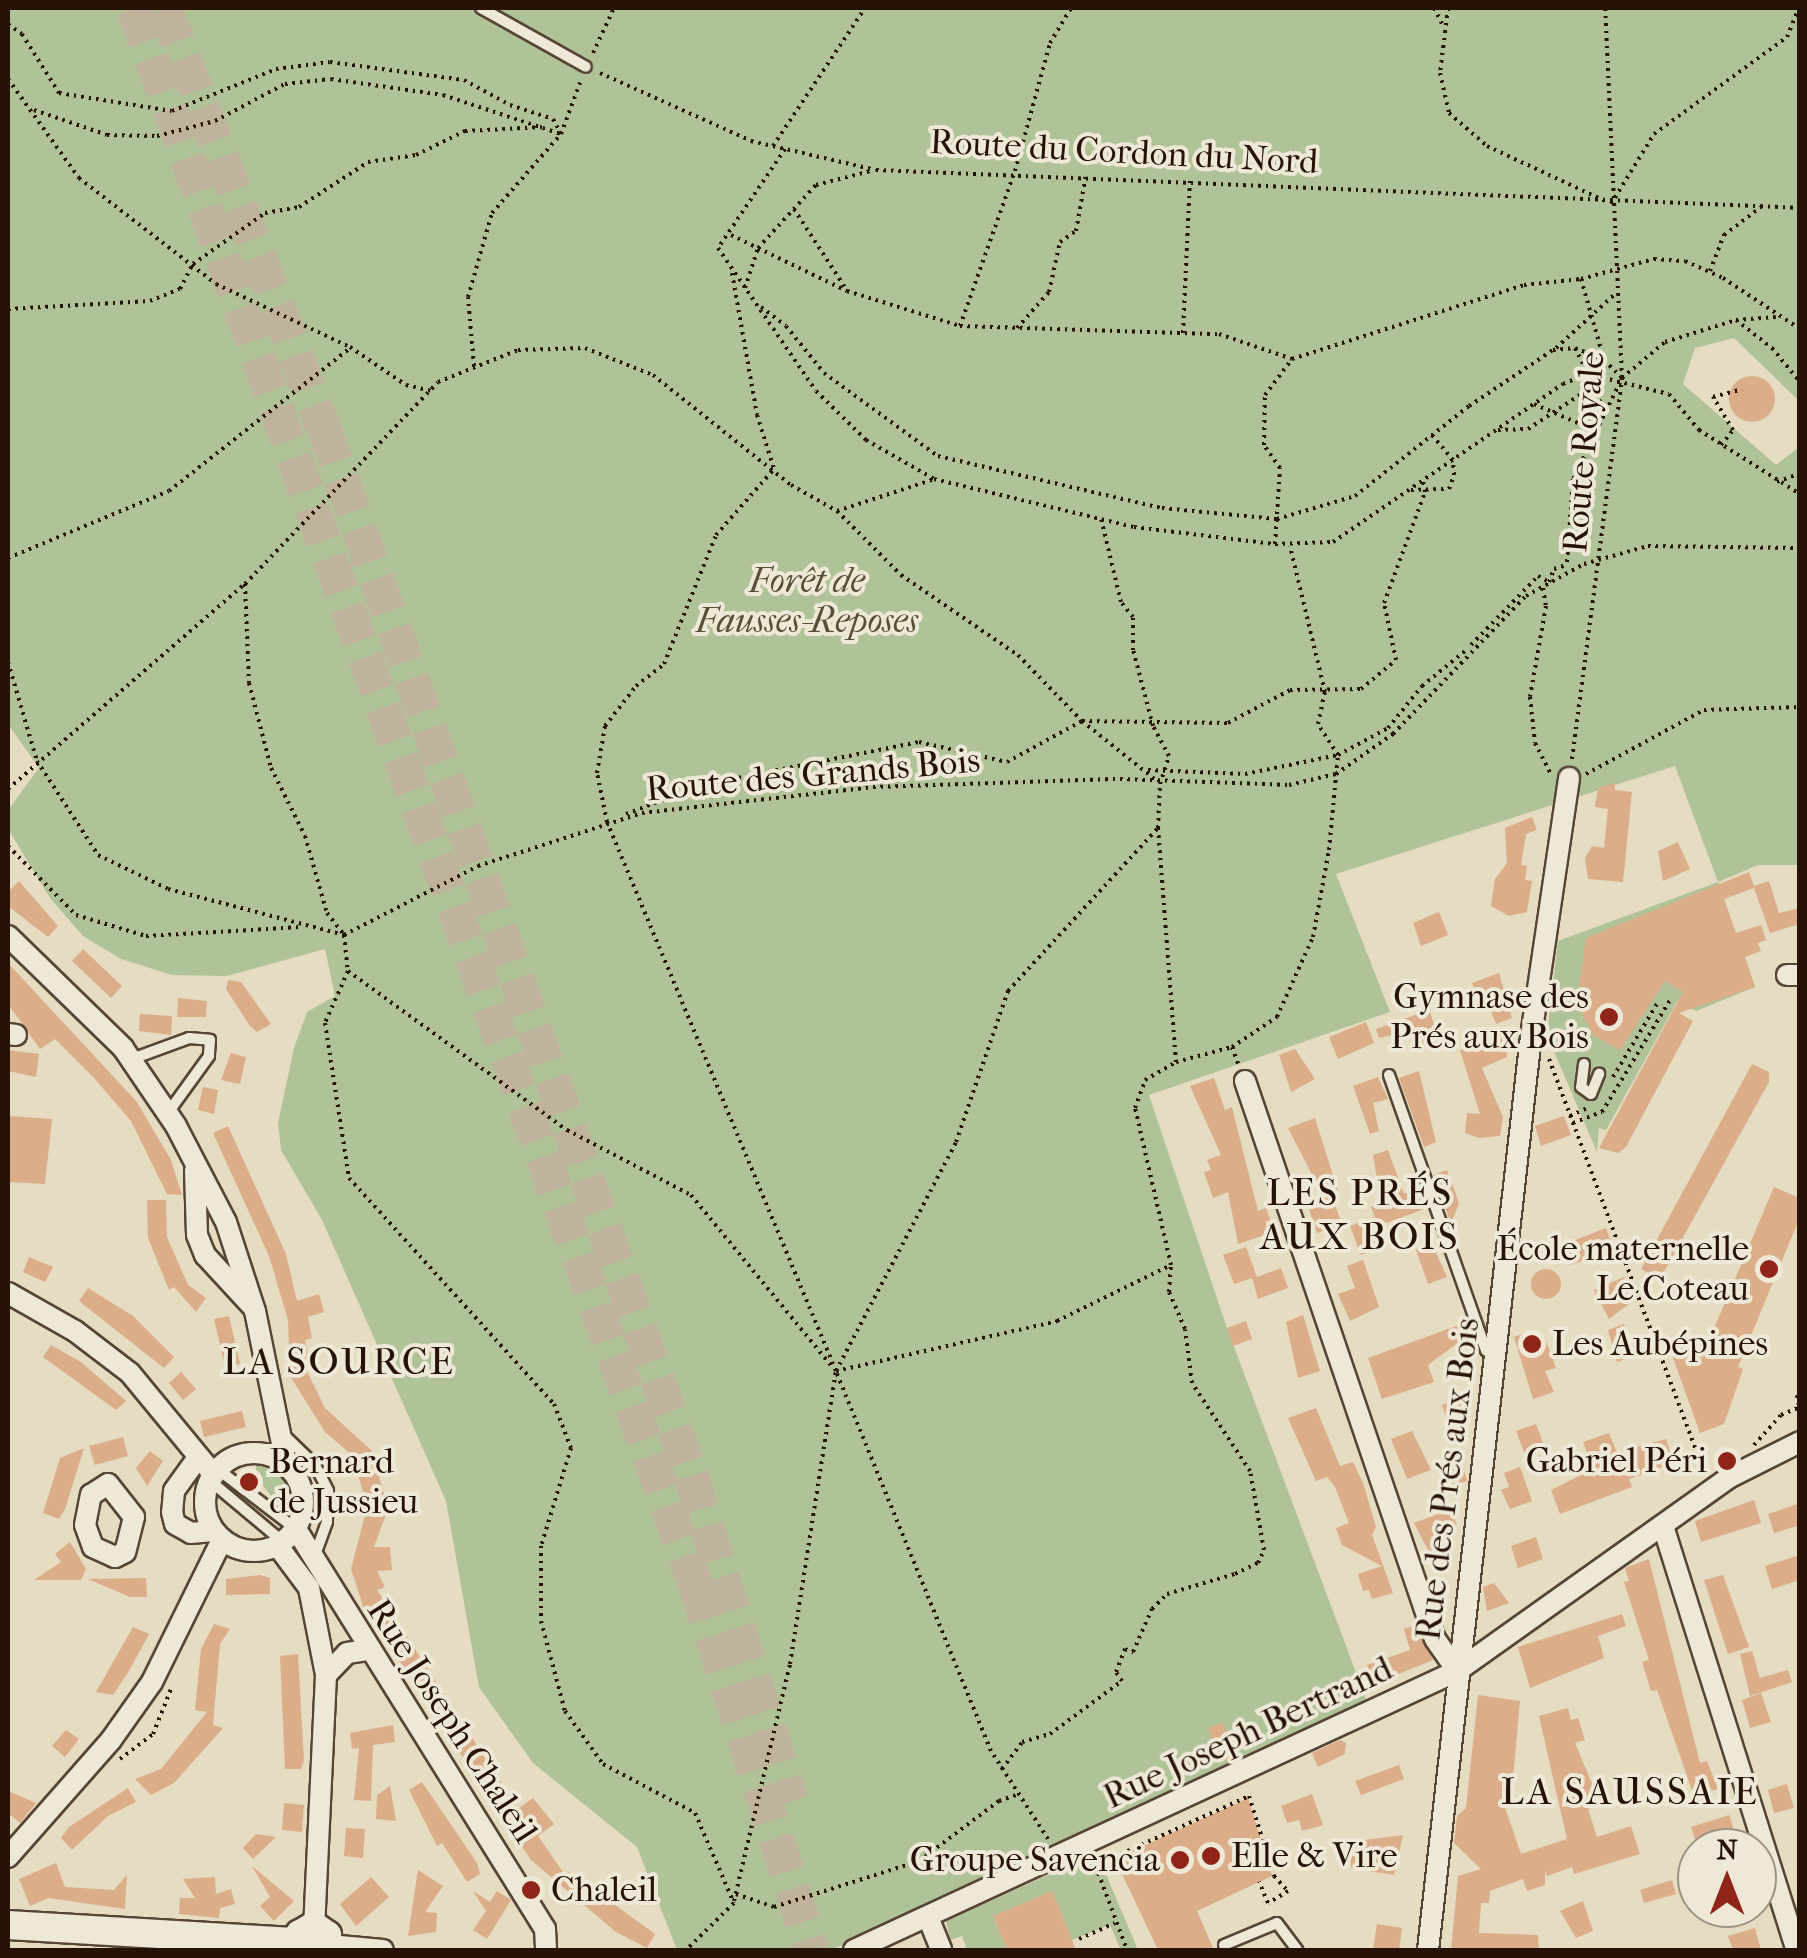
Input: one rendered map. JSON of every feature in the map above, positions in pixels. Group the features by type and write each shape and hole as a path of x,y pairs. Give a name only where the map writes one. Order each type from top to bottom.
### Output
{"street":[{"name":"Rue des Prés aux Bois","path":"1428,1950 1531,1036 1564,783"},
{"path":"8,936 131,1060 168,1114 226,1222 254,1307 286,1464 302,1488 296,1528 277,1546 234,1546 217,1536 191,1533 175,1524 174,1491 197,1459"},
{"path":"1244,1081 1435,1639 1457,1671"},
{"path":"195,1163 196,1224 205,1255 254,1307"},
{"path":"8,1293 75,1330 130,1374 214,1475"},
{"path":"261,1454 278,1431"},
{"name":"Rue Joseph Bertrand","path":"854,1950 1457,1671 1730,1477 1800,1442"},
{"path":"8,1857 100,1752 152,1682 217,1536 206,1509 214,1475 236,1457 261,1454 286,1464"},
{"path":"134,1517 172,1512"},
{"path":"1662,1526 1797,1950"},
{"name":"Rue Joseph Chaleil","path":"296,1528 312,1563 541,1921 546,1950"},
{"path":"277,1546 309,1588 326,1675 323,1945"},
{"path":"326,1675 346,1653 369,1650"},
{"path":"928,1918 942,1950"},
{"path":"8,1925 382,1950"}],"lane":[{"path":"481,8 586,67"},
{"path":"131,1060 189,1038 210,1040 209,1056 168,1114"},
{"path":"1584,1064 1581,1086 1592,1094 1599,1074"},
{"path":"1389,1075 1486,1350 1496,1356"},
{"path":"278,1431 316,1466 328,1491 327,1522 312,1563"},
{"path":"277,1546 276,1536 214,1485 214,1475 224,1474 296,1528"},
{"path":"1224,1945 1277,1923 1297,1950"}],"path":[{"path":"474,368 468,298 492,213 561,134 614,8"},
{"path":"773,146 865,8"},
{"path":"960,326 1015,171 1050,43 1070,8"},
{"path":"1434,8 1442,26"},
{"path":"1448,8 1442,26 1440,94 1467,134 1611,204 1654,134 1787,38 1799,8"},
{"name":"Route Royale","path":"1564,783 1601,558 1622,378 1614,271 1605,8"},
{"path":"8,24 22,34 59,93 172,112 276,70 330,62 464,80 510,106 541,112 561,134"},
{"name":"Route du Cordon du Nord","path":"586,67 773,146 876,170 1015,171 1611,204 1800,208"},
{"path":"8,79 34,110 79,178 216,284 350,347 406,386 431,391"},
{"path":"34,110 107,135 157,136 214,122 286,84 331,79 443,95 561,134"},
{"path":"8,309 150,301 180,289 194,264 264,213 299,207 368,162 416,155 465,131 545,127"},
{"path":"785,149 718,248 828,403 891,459 934,480 1101,519 1275,544 1333,542 1534,404 1588,374 1622,378 1669,394 1721,445 1800,494"},
{"path":"746,288 758,248 816,185 876,170"},
{"path":"1016,329 1049,292 1060,242 1076,231 1086,175"},
{"path":"1183,334 1190,180"},
{"path":"1710,272 1724,235 1761,207"},
{"path":"794,209 847,291"},
{"path":"730,234 847,291 960,326 1219,334 1292,360"},
{"path":"1275,544 1280,468 1264,445 1266,396 1292,360 1524,285 1581,279 1654,259 1710,272 1800,329"},
{"path":"732,268 756,415 774,468"},
{"path":"1581,279 1604,360"},
{"path":"755,302 786,326 824,373 938,456 1162,508 1276,519 1355,496 1432,435 1553,350 1616,294"},
{"path":"1566,574 1573,480 1622,378 1665,342 1736,320 1780,316"},
{"path":"1736,320 1772,348 1800,382"},
{"path":"8,558 169,491 350,347"},
{"path":"8,788 245,584 438,382 518,350 586,348 653,375 837,512 900,575 1018,655 1082,721 1160,784"},
{"path":"1553,350 1575,348 1604,360 1622,378"},
{"path":"1575,348 1588,374"},
{"path":"1496,430 1528,429 1589,389 1607,409"},
{"path":"1721,445 1733,430 1713,396 1742,389"},
{"path":"1534,404 1596,431"},
{"path":"1432,435 1453,460"},
{"path":"1409,490 1448,488 1453,460"},
{"path":"774,468 716,535 664,664 606,726 597,773 607,822 1002,1769 1059,1855"},
{"path":"1776,482 1800,474"},
{"path":"837,512 934,480"},
{"path":"607,822 702,784 919,742 1007,762 1082,721 1153,726 1228,723 1290,690 1362,689 1396,660 1384,603 1425,492 1422,481"},
{"path":"1101,519 1121,602 1133,617 1133,650 1153,726 1169,756 1160,784 1158,828 1176,1062"},
{"path":"1002,1769 1022,1742 1050,1734 1122,1681 1116,1672 1124,1648 1134,1652 1152,1609 1167,1594 1235,1574 1258,1563 1264,1550 1250,1471 1192,1383 1185,1329 1169,1292 1171,1264 1135,1108 1144,1080 1176,1062 1232,1047 1277,1017 1313,936 1338,756 1318,724 1325,692 1290,545"},
{"name":"Route des Grands Bois","path":"344,935 478,866 607,822 874,787 1289,784 1336,774 1394,734 1468,650 1549,582 1601,558 1648,546 1800,548"},
{"path":"1144,769 1163,773 1290,770 1338,756 1388,728 1448,660 1468,650 1538,576 1549,582 1554,569 1566,565"},
{"path":"245,584 249,683 271,768 305,836 328,913 344,935 348,971 325,1023 349,1178 554,1404 571,1448 541,1546 541,1621 565,1710 603,1764 695,1813 734,1902"},
{"path":"1542,586 1546,606 1530,696 1535,743 1564,783 1704,710 1800,706"},
{"path":"8,662 37,761 98,855 168,890 344,935"},
{"path":"1217,784 1219,770"},
{"path":"686,1950 734,1902 790,1664 836,1371 956,1142 1008,991 1158,828"},
{"path":"8,846 76,916 146,936 307,927"},
{"path":"348,971 567,1130 691,1195 836,1371"},
{"path":"1573,1124 1602,1112 1670,1000"},
{"path":"1570,1116 1598,1102 1658,1002"},
{"path":"1531,1036 1542,1042 1697,1453"},
{"path":"836,1371 1057,1321 1171,1264"},
{"path":"1754,1446 1780,1416 1799,1408 1797,1395"},
{"path":"736,1894 774,1908 919,1862 999,1801 1019,1794"},
{"path":"1114,1857 1249,1796 1274,1876 1288,1892 1268,1902 1258,1882"},
{"path":"1087,1843 1126,1950"},
{"path":"1079,1939 1115,1923"}],"green space":[{"name":"Forêt de Fausses-Reposes","path":"8,8 1799,8 1799,401 1734,338 1695,348 1683,384 1776,465 1799,447 1799,865 1758,865 1718,882 1675,766 1336,874 1390,1012 1149,1095 1227,1328 1367,1702 831,1950 677,1950 637,1847 533,1763 479,1687 446,1501 322,1220 281,1150 278,1123 294,1048 307,1012 335,996 325,949 227,976 172,975 121,959 83,936 50,898 8,829 8,810 39,768 8,724"},
{"name":"Gymnase des Prés aux Bois","path":"1718,882 1755,987 1696,1011 1677,1002 1606,1130 1599,1128 1597,1152 1547,1035 1558,941"},
{"path":"256,1465 283,1473 295,1492 273,1498 256,1477"},
{"path":"1097,1853 1138,1950 1121,1950 1110,1925 1072,1940 1052,1891 993,1916 1007,1950 967,1950 962,1936 950,1940 946,1921"}],"building":[{"path":"1752,376 1768,383 1775,399 1768,415 1752,422 1736,415 1729,399 1736,383"},
{"path":"1615,783 1615,790 1632,792 1623,882 1588,879 1585,858 1592,846 1604,848 1608,809 1595,807 1598,788"},
{"path":"1532,817 1537,830 1526,834 1521,865 1527,866 1525,880 1532,881 1527,912 1509,916 1491,906 1495,879 1507,863 1505,828"},
{"path":"1678,842 1690,869 1663,881 1658,851"},
{"path":"1749,872 1754,886 1769,881 1779,913 1800,908 1800,924 1770,933 1754,888 1724,899 1736,933 1761,925 1766,940 1758,943 1761,951 1745,957 1755,987 1679,1013 1693,1021 1626,1147 1618,1153 1599,1148 1683,992 1665,981 1620,1050 1593,1035 1577,1004 1586,938"},
{"path":"19,881 58,926 48,937 8,906 8,892"},
{"path":"1439,912 1448,935 1421,946 1413,923"},
{"path":"83,949 122,986 111,998 72,961"},
{"path":"8,963 137,1102 171,1160 182,1195 167,1194 131,1121 94,1078 55,1039 40,1049 8,1004"},
{"path":"1499,973 1512,1018 1496,1024 1484,994 1477,997 1472,983"},
{"path":"228,980 241,982 271,1024 257,1032 250,1026 226,989"},
{"path":"178,998 207,1001 206,1017 177,1017"},
{"path":"1429,1010 1440,1040 1420,1047 1413,1030 1379,1038 1376,1029"},
{"path":"140,1014 172,1016 171,1035 139,1031"},
{"path":"1366,1022 1374,1043 1338,1059 1329,1037"},
{"path":"1504,1032 1507,1057 1482,1068 1503,1117 1500,1136 1479,1138 1465,1133 1467,1113 1480,1114 1460,1050"},
{"path":"1295,1049 1315,1079 1291,1092 1279,1055"},
{"path":"8,1050 39,1054 36,1077 8,1071"},
{"path":"231,1053 246,1057 240,1084 221,1080"},
{"path":"1752,1064 1769,1072 1769,1082 1660,1279 1641,1269"},
{"path":"1419,1071 1436,1142 1424,1147 1399,1078"},
{"path":"1378,1077 1388,1099 1373,1103 1379,1131 1370,1134 1353,1086"},
{"path":"1214,1078 1225,1110 1232,1107 1258,1211 1266,1208 1274,1232 1238,1244 1228,1192 1213,1198 1204,1172 1211,1170 1207,1160 1221,1155 1190,1086"},
{"path":"203,1087 218,1090 214,1114 198,1110"},
{"path":"8,1116 52,1119 45,1184 9,1182"},
{"path":"1564,1116 1571,1135 1541,1146 1535,1126"},
{"path":"1315,1118 1338,1191 1323,1196 1288,1128"},
{"path":"228,1126 286,1254 297,1301 319,1294 324,1312 308,1317 312,1338 305,1340 309,1360 302,1361 325,1408 372,1451 388,1509 374,1547 390,1547 392,1570 377,1571 385,1587 377,1590 518,1809 533,1798 554,1824 538,1836 565,1875 568,1871 655,1934 647,1948 616,1932 531,1860 363,1606 351,1569 367,1507 358,1474 368,1469 325,1432 290,1376 288,1320 269,1256 213,1133"},
{"path":"1388,1150 1404,1194 1420,1189 1427,1208 1378,1226 1371,1207 1381,1203 1373,1155"},
{"path":"1447,1170 1459,1203 1451,1224 1434,1175"},
{"name":"École maternelle Le Coteau","path":"1774,1187 1800,1198 1800,1217 1738,1367 1743,1369 1724,1424 1700,1433 1668,1344 1692,1335 1701,1359"},
{"path":"1331,1194 1342,1224 1317,1233 1307,1203"},
{"path":"147,1200 166,1200 167,1237 188,1285 206,1298 196,1312 174,1287 169,1290 148,1238"},
{"path":"1374,1217 1385,1246 1361,1255 1350,1226"},
{"path":"1606,1228 1612,1246 1607,1252 1570,1265 1565,1253 1573,1250 1570,1242"},
{"path":"1432,1244 1447,1277 1428,1284 1416,1250"},
{"path":"1246,1247 1257,1277 1281,1268 1288,1288 1258,1299 1252,1278 1234,1284 1223,1255"},
{"path":"29,1257 53,1267 45,1282 23,1272"},
{"path":"1363,1260 1379,1307 1350,1321 1338,1294 1355,1288 1347,1266"},
{"path":"1546,1269 1560,1278 1561,1284 1552,1298 1546,1299 1532,1290 1531,1284 1540,1270"},
{"path":"1624,1277 1633,1301 1609,1319 1594,1290"},
{"path":"88,1288 133,1316 174,1357 164,1368 79,1301"},
{"path":"1303,1315 1320,1371 1298,1378 1286,1322"},
{"path":"229,1316 240,1364 225,1367 214,1319"},
{"path":"1246,1321 1252,1339 1233,1346 1227,1328"},
{"path":"1467,1322 1471,1333 1428,1365 1434,1382 1382,1399 1368,1358"},
{"path":"1624,1324 1630,1341 1646,1335 1651,1349 1617,1362 1608,1330"},
{"path":"1534,1330 1537,1338 1544,1336 1556,1368 1545,1371 1554,1392 1533,1399 1514,1337"},
{"path":"51,1345 81,1362 126,1401 116,1410 43,1357"},
{"path":"181,1372 196,1389 183,1400 169,1383"},
{"path":"1459,1399 1468,1425 1451,1431 1442,1405"},
{"path":"1316,1408 1340,1466 1353,1462 1363,1483 1376,1527 1372,1535 1393,1593 1372,1599 1369,1590 1363,1591 1358,1574 1382,1566 1342,1545 1336,1528 1349,1523 1335,1487 1327,1477 1316,1481 1288,1418"},
{"path":"242,1411 246,1427 204,1437 200,1421"},
{"path":"1536,1424 1545,1448 1525,1455 1516,1431"},
{"path":"1412,1431 1431,1470 1407,1479 1391,1439"},
{"path":"1609,1433 1617,1452 1666,1439 1674,1463 1629,1479 1632,1487 1560,1514 1551,1490 1593,1469 1583,1442"},
{"path":"123,1437 128,1456 95,1465 89,1446"},
{"path":"84,1448 59,1519 43,1513 60,1458"},
{"path":"1458,1449 1467,1481 1453,1485 1442,1455"},
{"path":"150,1451 163,1461 147,1486 136,1468"},
{"path":"1520,1467 1532,1501 1510,1509 1501,1490 1509,1487 1504,1473"},
{"path":"1754,1500 1761,1523 1701,1542 1695,1521"},
{"path":"1800,1503 1800,1525 1774,1533 1768,1514"},
{"path":"1451,1509 1457,1525 1440,1534 1446,1550 1431,1556 1414,1523"},
{"path":"1536,1537 1543,1559 1518,1568 1511,1546"},
{"path":"70,1542 86,1569 81,1580 34,1580 61,1562 55,1554"},
{"path":"1800,1555 1800,1580 1772,1589 1765,1566"},
{"path":"1649,1559 1700,1763 1707,1761 1718,1789 1694,1796 1657,1690 1651,1691 1642,1662 1649,1660 1624,1582 1629,1581 1625,1568"},
{"path":"260,1575 270,1578 270,1594 226,1595 226,1579"},
{"path":"1723,1575 1749,1647 1728,1654 1704,1580"},
{"path":"146,1578 147,1597 130,1597 88,1579"},
{"path":"1494,1583 1509,1603 1487,1611 1483,1587"},
{"path":"1622,1614 1626,1626 1598,1636 1604,1658 1530,1688 1518,1647"},
{"path":"214,1624 230,1629 220,1644 213,1725 223,1728 174,1783 151,1795 135,1779 161,1769 207,1712 195,1710 201,1649"},
{"path":"1416,1625 1433,1660 1374,1684 1367,1665 1410,1650 1404,1629"},
{"path":"133,1627 149,1634 129,1671 113,1695 96,1692"},
{"path":"1752,1651 1760,1678 1788,1670 1792,1682 1750,1696 1740,1654"},
{"path":"298,1654 304,1760 301,1769 285,1769 280,1656"},
{"path":"1761,1693 1771,1722 1750,1728 1742,1700"},
{"path":"1478,1695 1520,1701 1511,1800 1502,1799 1521,1854 1567,1839 1539,1716 1568,1708 1571,1720 1578,1718 1585,1740 1575,1743 1601,1805 1588,1809 1597,1837 1631,1826 1640,1854 1574,1874 1572,1867 1547,1876 1545,1870 1545,1885 1527,1891 1523,1879 1490,1891 1489,1903 1481,1903 1479,1933 1538,1935 1539,1950 1451,1950 1458,1876 1481,1869 1454,1843 1457,1816 1466,1808"},
{"path":"1223,1723 1236,1757 1221,1762 1208,1728"},
{"path":"393,1725 395,1742 373,1745 371,1801 354,1800 359,1748 352,1749 350,1733"},
{"path":"66,1730 79,1739 65,1757 52,1746"},
{"path":"1340,1740 1346,1743 1345,1754 1318,1767 1312,1753"},
{"path":"1399,1765 1404,1779 1361,1795 1355,1781"},
{"path":"422,1782 477,1863 480,1874 467,1882 442,1843 437,1846 409,1790"},
{"path":"1787,1784 1794,1808 1774,1813 1768,1790"},
{"path":"390,1786 396,1821 376,1819 377,1795"},
{"path":"128,1788 136,1802 108,1816 72,1850 61,1838 69,1827"},
{"path":"8,1791 36,1803 20,1823 8,1813"},
{"path":"1312,1794 1323,1825 1302,1831 1299,1820 1287,1823 1281,1806"},
{"path":"1248,1798 1272,1876 1197,1911 1214,1950 1158,1950 1115,1859"},
{"path":"284,1803 304,1805 302,1832 282,1830"},
{"path":"1729,1815 1733,1828 1691,1828"},
{"path":"346,1828 365,1829 363,1858 344,1856"},
{"path":"256,1834 276,1837 253,1859 243,1848"},
{"path":"1403,1835 1394,1875 1351,1868 1349,1842"},
{"path":"56,1863 65,1887 114,1890 127,1875 125,1909 48,1898 30,1906 19,1879"},
{"path":"252,1866 294,1901 274,1921 260,1906 270,1897"},
{"path":"418,1870 443,1886 425,1912 437,1913 436,1932 408,1936"},
{"path":"215,1877 216,1894 231,1889 235,1904 220,1908 219,1918 179,1914 180,1898 195,1898 183,1879"},
{"path":"371,1877 389,1897 356,1926 340,1904"},
{"path":"1672,1880 1676,1894 1644,1903 1640,1890"},
{"path":"473,1891 490,1902 497,1891 511,1900 487,1939 473,1930 486,1911"},
{"path":"1052,1891 1076,1950 1007,1950 993,1916"},
{"path":"1583,1901 1593,1931 1576,1938 1560,1911"},
{"path":"1377,1924 1402,1928 1399,1950 1373,1949"},
{"path":"1755,1928 1761,1950 1733,1950 1728,1936"}],"tunnel":[{"path":"134,8 696,1585 812,1950"},
{"path":"165,8 324,428 691,1475 791,1801"}],"place":[{"name":"Gymnase des Prés aux Bois","path":"1609,1017"},
{"name":"École maternelle Le Coteau","path":"1769,1269"},
{"name":"Les Aubépines","path":"1532,1344"},
{"name":"Gabriel Péri","path":"1727,1461"},
{"name":"Bernard de Jussieu","path":"249,1482"},
{"name":"Elle & Vire","path":"1211,1856"},
{"name":"Groupe Savencia","path":"1180,1860"},
{"name":"Chaleil","path":"531,1890"}],"district":[{"name":"LES PRÉS AUX BOIS","path":"1360,1215"},
{"name":"LA SOURCE","path":"339,1362"},
{"name":"LA SAUSSAIE","path":"1630,1792"}]}
